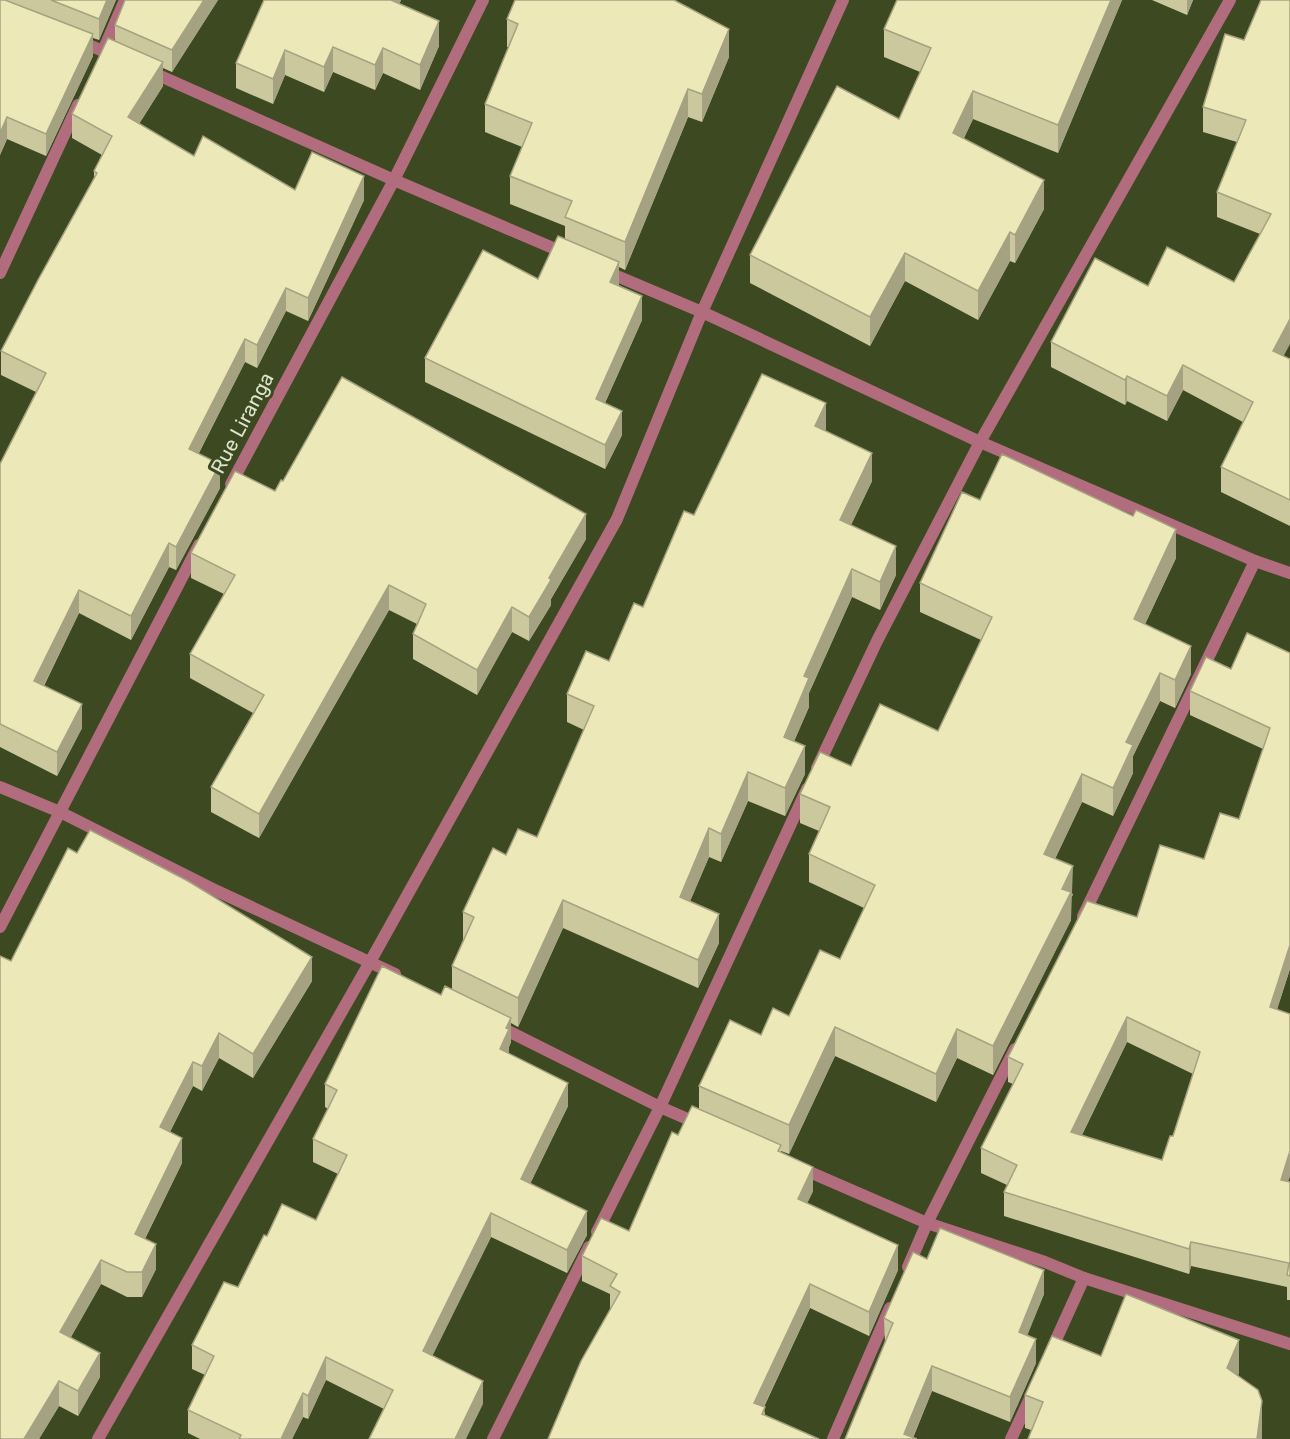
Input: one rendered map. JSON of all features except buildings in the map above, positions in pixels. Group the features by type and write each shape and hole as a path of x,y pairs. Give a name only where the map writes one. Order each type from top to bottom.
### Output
{"street":[{"path":"101,56 125,0"},
{"name":"Rue Liranga","path":"226,493 394,180 483,0"},
{"path":"98,1439 370,962 617,519 702,312 843,0"},
{"path":"493,1439 660,1107 877,641 980,442 1230,0"},
{"path":"62,35 101,56 131,63 394,180 702,312 980,442 1255,561 1290,573"},
{"path":"0,273 84,93"},
{"path":"0,927 204,535"},
{"path":"1075,932 1255,561"},
{"path":"0,788 60,813 217,891 401,977"},
{"path":"484,1019 660,1107 713,1130"},
{"path":"903,1277 927,1223 1022,1036"},
{"path":"788,1162 927,1223 1045,1262 1084,1278 1290,1344"},
{"path":"1045,1364 1084,1278"},
{"path":"833,1439 894,1299"},
{"path":"1011,1439 1035,1385"}]}
